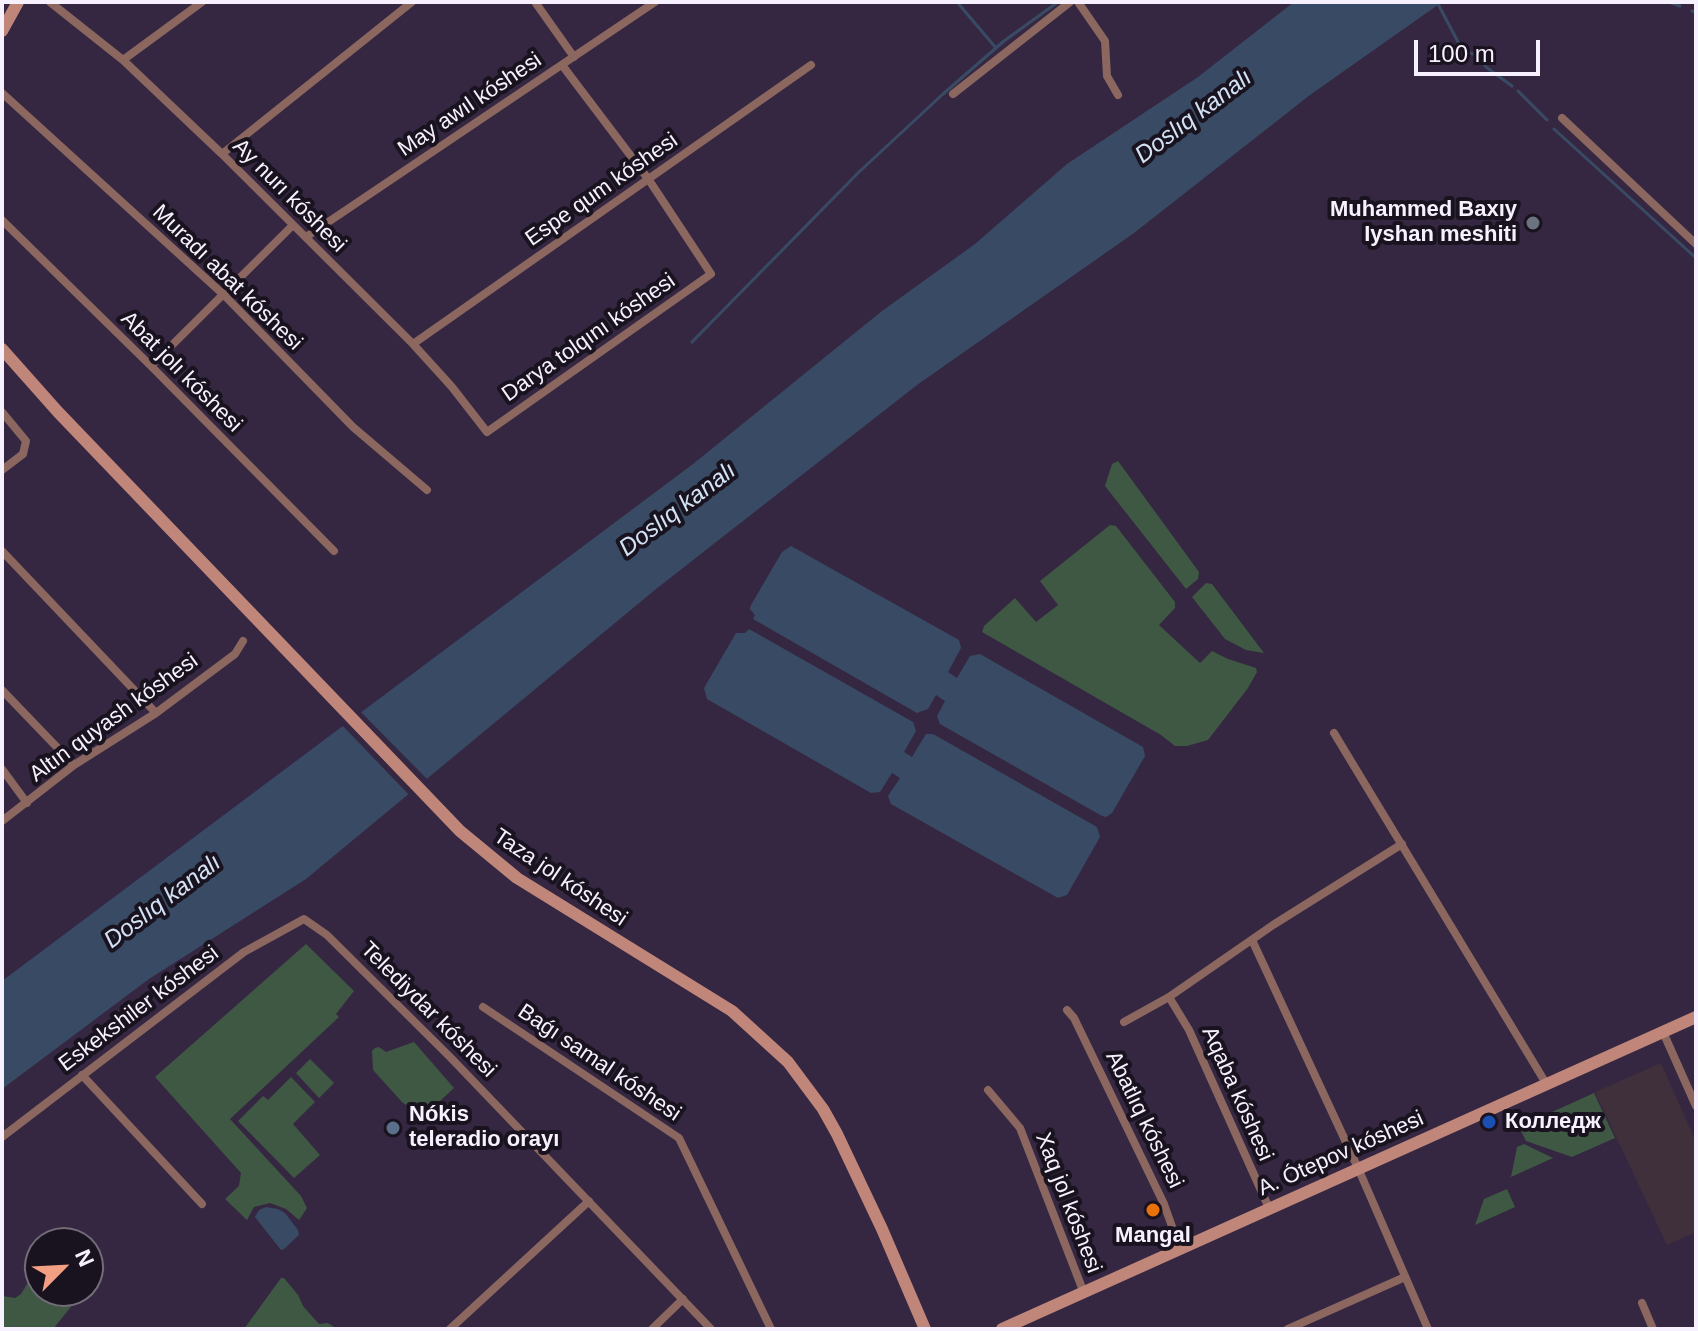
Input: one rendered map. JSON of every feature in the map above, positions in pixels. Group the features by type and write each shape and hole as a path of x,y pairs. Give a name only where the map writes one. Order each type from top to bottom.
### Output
{"main road":[{"path":"2,31 18,2"},
{"name":"Taza jol kóshesi","path":"2,349 58,412 460,831 517,878 732,1011 788,1062 823,1109 837,1134 925,1329"},
{"name":"A. Ótepov kóshesi","path":"1002,1329 1696,1017"}],"street":[{"name":"Ay nurı kóshesi","path":"50,2 123,60 222,154 413,344 487,432"},
{"path":"123,60 202,2"},
{"path":"222,154 412,2"},
{"path":"535,2 574,57"},
{"name":"May awıl kóshesi","path":"306,237 655,2"},
{"path":"953,94 1070,2"},
{"path":"1078,2 1105,41 1107,76 1118,95"},
{"path":"562,65 649,180"},
{"name":"Espe qum kóshesi","path":"413,344 811,65"},
{"name":"Muradı abat kóshesi","path":"2,93 224,295 353,427 427,490"},
{"path":"1562,118 1696,244"},
{"name":"Darya tolqını kóshesi","path":"487,432 711,274 649,180"},
{"name":"Abat jolı kóshesi","path":"2,220 334,551"},
{"path":"151,366 293,225"},
{"path":"2,412 26,441 23,454 2,470"},
{"path":"2,551 156,713"},
{"name":"Altın quyash kóshesi","path":"2,821 74,765 156,713 235,654 243,641"},
{"path":"2,690 74,765"},
{"path":"1334,733 1547,1085"},
{"path":"2,769 27,803"},
{"path":"1124,1022 1169,997 1402,844"},
{"name":"Eskekshiler kóshesi","path":"2,1137 244,952 304,919"},
{"name":"Telediydar kóshesi","path":"304,919 327,935 711,1329"},
{"path":"1252,940 1358,1168 1428,1329"},
{"name":"Aqaba kóshesi","path":"1169,997 1189,1030 1269,1208"},
{"name":"Baǵı samal kóshesi","path":"483,1007 679,1138 771,1329"},
{"name":"Abatlıq kóshesi","path":"1067,1010 1074,1018 1164,1204 1180,1249"},
{"path":"1663,1032 1696,1106"},
{"path":"82,1075 202,1204"},
{"name":"Xaq jol kóshesi","path":"988,1090 1020,1128 1084,1293"},
{"path":"450,1329 589,1201"},
{"path":"1288,1329 1405,1277"},
{"path":"652,1329 683,1299"},
{"path":"1642,1303 1653,1329"}],"shaded area":[{"path":"1661,1063 1696,1142 1696,1232 1667,1245 1595,1092"}],"green space":[{"path":"1118,461 1199,572 1198,579 1186,589 1105,486 1112,464"},
{"path":"1110,525 1116,526 1175,602 1175,608 1159,625 1200,663 1212,651 1256,668 1257,672 1248,688 1208,740 1175,746 982,632 984,626 1015,598 1036,622 1058,605 1040,581"},
{"path":"1206,583 1212,584 1264,653 1246,650 1225,639 1192,597"},
{"path":"306,944 354,991 336,1014 339,1017 230,1119 301,1196 307,1208 299,1220 286,1209 270,1203 254,1207 247,1220 225,1199 239,1186 241,1173 155,1077"},
{"path":"414,1042 454,1088 426,1114 417,1113 402,1102 373,1070 372,1051 375,1048 386,1052"},
{"path":"310,1059 334,1083 319,1098 296,1073"},
{"path":"291,1077 315,1102 293,1124 320,1155 294,1178 238,1121 263,1096 268,1100"},
{"path":"1594,1093 1615,1138 1572,1157 1526,1141 1519,1127"},
{"path":"1524,1144 1553,1158 1511,1177 1517,1147"},
{"path":"1507,1189 1515,1207 1475,1225 1484,1199"},
{"path":"281,1278 319,1324 328,1323 337,1329 244,1329"},
{"path":"24,1289 24,1307 71,1307 53,1329 2,1329 2,1296 15,1298"}],"water":[{"name":"Doslıq kanalı","path":"1294,2 1442,2 1310,95 1134,233 917,385 656,589 306,879 149,979 2,1089 2,981 693,464 882,311 975,244 1067,164 1198,77"},
{"path":"791,546 959,640 961,648 948,672 957,678 970,656 980,654 1143,747 1145,756 1112,813 1102,816 940,724 937,716 945,701 936,695 928,709 917,713 753,619 755,615 750,609 751,605 782,552"},
{"path":"749,629 913,722 916,731 904,752 912,757 926,734 933,734 1097,827 1100,837 1067,895 1058,898 891,804 888,796 900,778 892,773 880,792 871,793 707,699 704,688 736,633 745,633"},
{"path":"266,1207 285,1213 298,1230 299,1235 284,1249 281,1250 255,1217 259,1210"}],"pier":[{"path":"357,708 429,781 411,797 339,722"}],"waterway":[{"path":"957,2 996,48"},
{"path":"692,342 859,172 1004,41 1058,2"},
{"path":"1669,2 1680,6"},
{"path":"1438,4 1458,42 1470,53 1479,56 1486,67 1512,86"},
{"path":"1692,11 1696,12"},
{"path":"1518,91 1547,120"},
{"path":"1554,129 1696,258"}],"place":[{"name":"Muhammed Baxıy Iyshan meshiti","path":"1533,223"},
{"name":"Колледж","path":"1489,1122"},
{"name":"Nókis teleradio orayı","path":"393,1128"},
{"name":"Mangal","path":"1153,1210"}]}
